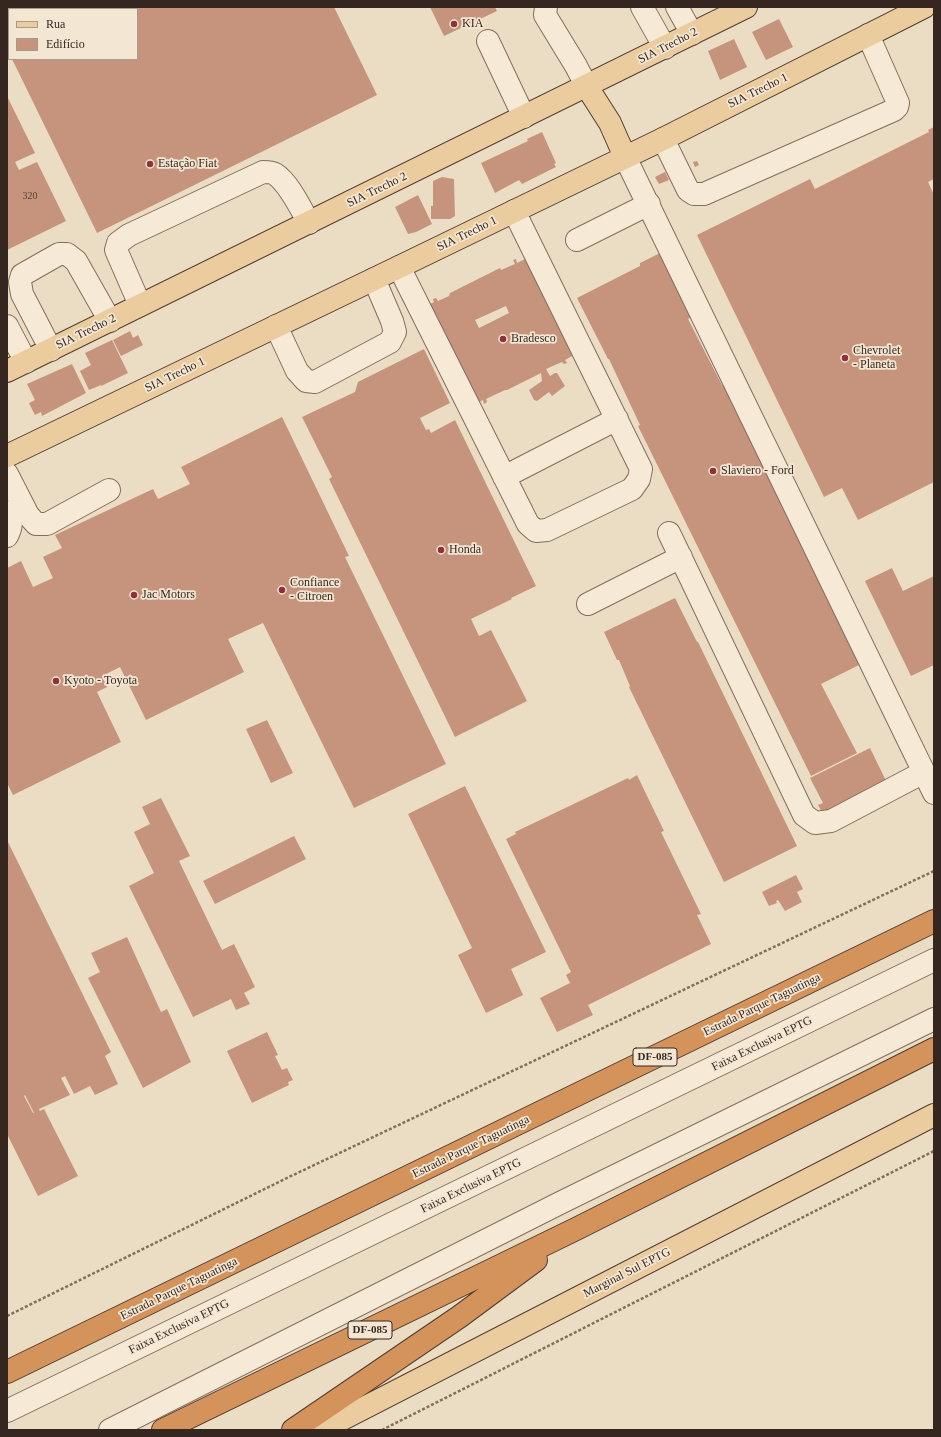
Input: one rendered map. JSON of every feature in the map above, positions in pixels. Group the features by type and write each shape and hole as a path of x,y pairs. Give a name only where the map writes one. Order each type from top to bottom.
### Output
{"highway":[{"name":"Estrada Parque Taguatinga","path":"7,1372 934,921"},
{"name":"DF-085","path":"163,1430 576,1229 934,1049"},
{"path":"293,1430 459,1317 576,1229"}],"main road":[{"name":"SIA Trecho 2","path":"16,366 746,7"},
{"name":"SIA Trecho 1","path":"7,456 625,157 814,63 868,35 897,12 924,7"},
{"path":"587,86 610,123 625,157"},
{"name":"Marginal Sul EPTG","path":"321,1430 934,1115"}],"lane":[{"path":"546,7 545,15 587,86"},
{"path":"642,7 665,48"},
{"path":"677,7 692,34"},
{"path":"663,138 688,190 694,194 704,194 894,110 898,103 868,35"},
{"path":"488,41 524,117"},
{"path":"625,157 934,792"},
{"path":"140,305 116,250 118,243 129,235 263,172 274,173 282,181 294,195 309,223"},
{"path":"577,240 648,204"},
{"path":"399,267 528,524 536,531 547,530 632,489 640,478 640,468 514,211"},
{"path":"51,350 22,294 20,282 22,275 59,254 67,254 76,261 110,320"},
{"path":"276,326 297,371 306,381 315,382 390,342 395,332 392,321 374,279"},
{"path":"7,326 16,366"},
{"path":"504,477 617,419"},
{"path":"7,474 28,515 36,524 47,524 109,490"},
{"path":"7,512 11,520 11,528 7,536"},
{"path":"669,533 804,815 815,823 831,821 924,772"},
{"path":"588,604 681,557"},
{"name":"Faixa Exclusiva EPTG","path":"7,1411 934,960"},
{"path":"110,1430 562,1202 934,1019"}],"path":[{"path":"7,1316 289,1177 934,871"},
{"path":"382,1430 934,1151"}],"building":[{"name":"Estação Fiat","path":"7,7 334,7 377,95 97,233 12,60 138,60 138,8 8,8 8,52"},
{"name":"KIA","path":"430,7 495,7 497,11 444,36"},
{"path":"779,19 793,47 766,60 752,32"},
{"path":"734,39 747,67 720,80 708,51"},
{"path":"7,96 35,153 15,162 19,170 37,162 66,221 7,250"},
{"name":"Chevrolet - Planeta","path":"934,127 934,179 928,182 934,195 934,482 858,520 842,488 824,497 697,235 810,179 815,189 929,132 928,130"},
{"path":"542,132 556,163 554,164 556,167 522,184 519,180 495,193 481,163 528,141 527,139"},
{"path":"697,161 699,165 695,167 693,162"},
{"path":"665,172 669,180 659,184 655,177"},
{"path":"442,177 454,179 455,216 450,219 431,219 431,206 433,206 433,181"},
{"path":"418,195 432,224 416,232 408,234 395,207"},
{"name":"Slaviero - Ford","path":"662,252 693,316 688,319 722,385 724,384 861,664 821,684 857,753 811,776 638,426 640,425 609,359 577,298 640,266 640,263"},
{"name":"Bradesco","path":"527,258 574,355 565,360 567,363 564,364 562,362 546,369 550,376 557,373 565,386 552,396 549,392 537,401 534,400 529,390 542,381 541,373 486,399 487,402 484,404 483,400 474,405 425,307 434,302 433,299 436,298 438,301 449,296 450,293 500,268 501,270 515,264 513,260 516,259 517,263","holes":["506,306 509,313 479,328 475,320"]},
{"path":"130,331 133,338 138,335 143,345 121,356 113,340"},
{"path":"112,340 128,373 89,390 80,371 91,365 85,353"},
{"name":"Honda","path":"424,349 450,403 420,418 426,430 429,429 431,433 455,420 536,586 471,619 479,636 491,630 527,701 455,737 329,479 332,477 302,417 355,392 358,382"},
{"path":"72,364 86,393 42,416 41,412 35,415 29,403 35,400 27,384"},
{"path":"282,417 349,556 345,557 446,764 354,808 263,623 228,639 244,672 146,720 120,667 102,676 107,687 97,692 121,742 13,795 7,783 7,568 21,561 33,587 53,578 43,557 62,548 55,535 153,489 158,499 190,484 181,467"},
{"path":"892,568 903,591 934,576 934,665 911,676 865,581"},
{"path":"675,598 698,642 797,846 724,882 629,687 630,686 619,660 617,660 604,632"},
{"path":"267,720 293,773 271,783 246,729"},
{"path":"870,748 890,789 826,820 818,805 823,803 810,778"},
{"path":"637,775 664,831 661,832 701,914 697,915 711,944 588,1005 593,1015 557,1032 540,998 570,983 566,975 571,972 506,839 516,834 515,832"},
{"path":"465,786 546,952 511,969 523,995 486,1013 458,955 472,948 408,814"},
{"path":"161,798 190,856 179,861 222,950 234,944 255,987 244,993 250,1004 236,1010 231,999 193,1017 129,886 154,873 134,832 150,824 142,807"},
{"path":"294,836 306,859 215,904 203,881"},
{"path":"7,840 111,1052 105,1056 118,1084 95,1095 90,1086 74,1094 65,1076 61,1078 70,1095 39,1109 40,1111 44,1109 78,1176 38,1196 7,1134","holes":["25,1095 34,1113 24,1096"]},
{"path":"796,875 803,889 797,892 802,902 785,911 778,900 776,901 777,903 769,906 762,892"},
{"path":"127,937 161,1012 167,1009 191,1062 143,1088 88,978 100,972 91,953"},
{"path":"267,1032 278,1055 275,1056 282,1070 287,1068 293,1080 288,1082 289,1085 252,1103 227,1051"}],"place":[{"name":"KIA","path":"454,24"},
{"name":"Estação Fiat","path":"150,164"},
{"name":"Bradesco","path":"503,339"},
{"name":"Chevrolet - Planeta","path":"845,358"},
{"name":"Slaviero - Ford","path":"713,471"},
{"name":"Honda","path":"441,550"},
{"name":"Confiance - Citroen","path":"282,590"},
{"name":"Jac Motors","path":"134,595"},
{"name":"Kyoto - Toyota","path":"56,681"}]}
